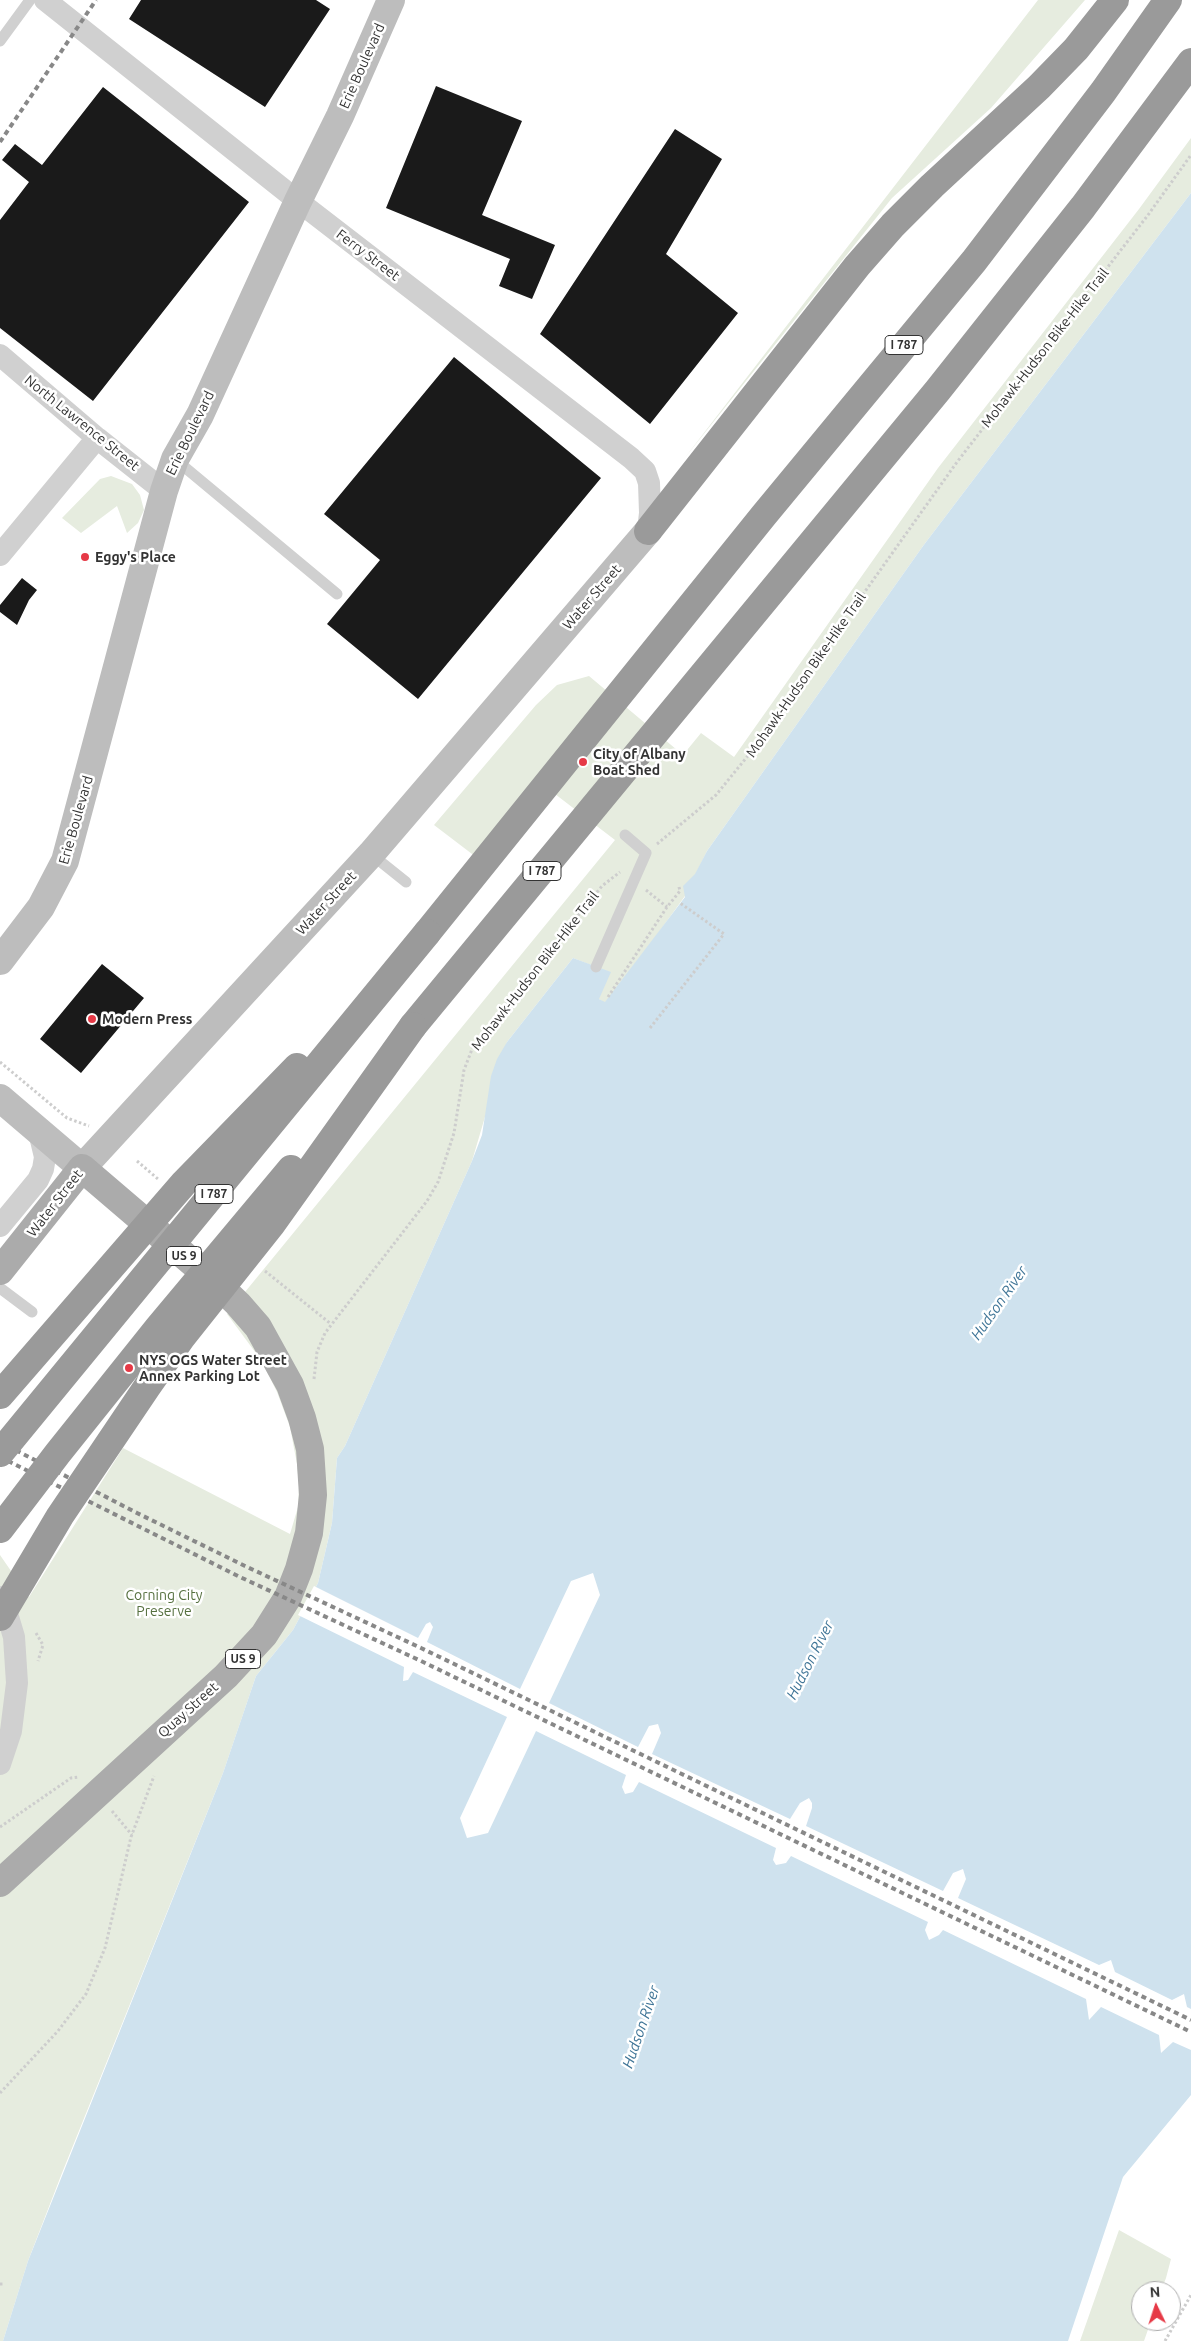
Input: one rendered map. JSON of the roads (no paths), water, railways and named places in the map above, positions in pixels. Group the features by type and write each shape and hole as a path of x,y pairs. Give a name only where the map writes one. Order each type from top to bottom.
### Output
{"highway":[{"path":"648,531 863,259 919,199 1039,87 1076,49 1115,0"},
{"name":"I 787","path":"0,1453 427,933 896,355 974,262 1097,99 1168,0"},
{"name":"I 787","path":"0,1529 58,1453 183,1298 413,1026 671,715 1013,296 1089,199 1191,62"},
{"path":"0,1395 184,1183 427,933"},
{"path":"0,1617 56,1523 147,1387 182,1337 271,1225 413,1026"}],"main road":[{"name":"Water Street","path":"0,1271 82,1168"},
{"name":"Quay Street","path":"0,1883 226,1676 264,1635 288,1597 310,1533 313,1479 310,1450 302,1418 290,1386 258,1327 238,1304 82,1168"}],"street":[{"name":"Ferry Street","path":"45,0 298,201 631,458 645,471 649,483 650,513 648,531"},
{"name":"Erie Boulevard","path":"4,948 41,907 65,861 164,491 175,459 200,416 298,201 340,116 391,0"},
{"name":"North Lawrence Street","path":"0,355 97,438 164,491"},
{"path":"0,555 97,438"},
{"name":"Water Street","path":"82,1168 371,854 648,531"},
{"path":"0,1098 82,1168"},
{"path":"0,1226 38,1180 45,1158 39,1132"},
{"path":"0,1592 14,1637 17,1683 11,1731 0,1764"}],"lane":[{"path":"0,41 30,0"},
{"path":"175,459 337,594"},
{"path":"596,967 646,852 625,835"},
{"path":"371,854 406,882"},
{"path":"0,1288 32,1312"}],"water":[{"name":"Hudson River","path":"1191,193 1191,2095 1123,2177 1068,2341 3,2341 28,2261 223,1773 256,1676 293,1630 318,1583 332,1523 337,1458 345,1446 472,1161 482,1135 491,1076 497,1059 507,1042 573,958 611,972 599,999 605,1002 685,897 683,886 695,874 707,851 923,546"}],"railway":[{"path":"0,142 96,0"},
{"path":"0,1442 245,1566 421,1648 1191,2020"},
{"path":"0,1457 240,1577 421,1661 1191,2032"}],"place":[{"name":"Eggy's Place","path":"85,557"},
{"name":"City of Albany Boat Shed","path":"583,762"},
{"name":"Modern Press","path":"92,1019"},
{"name":"NYS OGS Water Street Annex Parking Lot","path":"129,1368"}],"park label":[{"name":"Corning City Preserve","path":"164,1604"}]}
